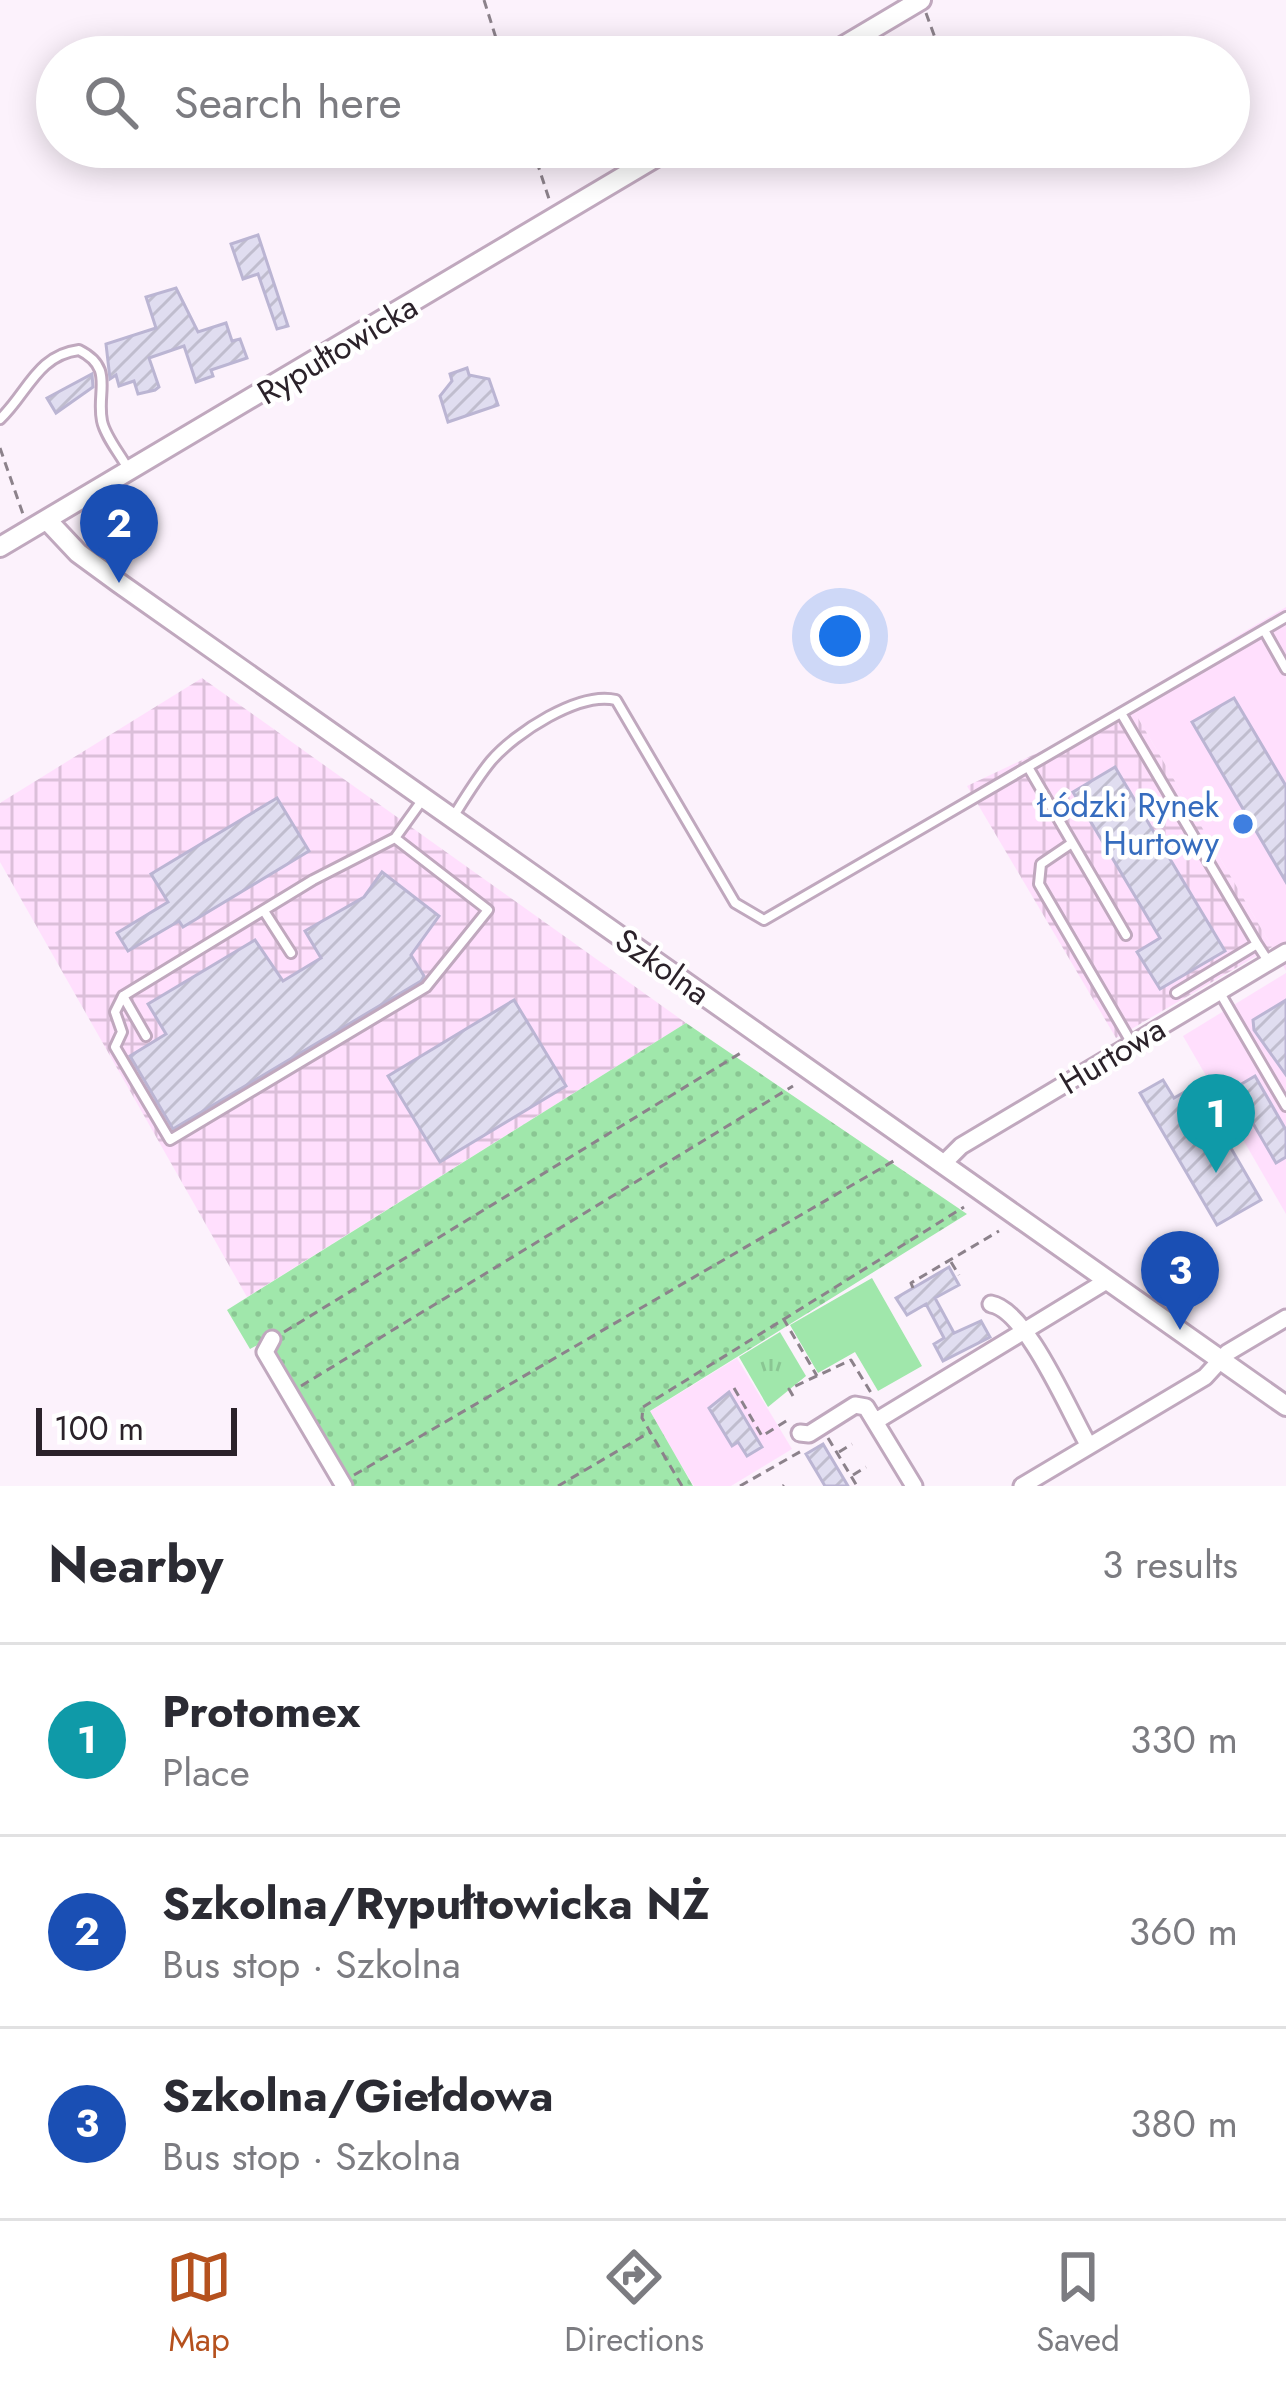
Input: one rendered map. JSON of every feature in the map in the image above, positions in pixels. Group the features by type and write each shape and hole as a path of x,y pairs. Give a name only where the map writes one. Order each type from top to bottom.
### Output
{"street":[{"path":"860,36 921,0"},
{"name":"Rypułtowicka","path":"0,547 130,474 638,168"},
{"name":"Szkolna","path":"38,525 1286,1406"},
{"name":"Hurtowa","path":"944,1164 961,1146 1286,952"},
{"path":"871,1414 1108,1280"},
{"path":"991,1304 1002,1306 1024,1330 1089,1446"},
{"path":"1022,1486 1205,1377 1222,1359 1286,1318"},
{"path":"272,1340 265,1352 343,1484"},
{"path":"799,1433 855,1406 871,1414 914,1486"}],"lane":[{"path":"0,419 34,373 65,351 79,350 98,362 104,379 102,421 130,474"},
{"path":"452,818 492,759 513,742 585,700 616,700 734,903 764,920 1286,617"},
{"path":"1264,630 1286,669"},
{"path":"1120,712 1268,963"},
{"path":"1028,767 1126,935"},
{"path":"394,838 488,910 451,962 426,987 170,1140 115,1047 122,1032 115,1012 123,996 394,838 424,798"},
{"path":"1072,843 1041,863 1040,884 1132,1044"},
{"path":"264,911 291,953"},
{"path":"1176,993 1257,944"},
{"path":"1220,991 1286,1106"},
{"path":"123,996 146,1036"}],"path":[{"path":"484,0 495,36"},
{"path":"921,0 934,36"},
{"path":"539,168 555,217"},
{"path":"0,448 38,525"},
{"path":"272,1340 744,1051"},
{"path":"290,1394 793,1086"},
{"path":"343,1484 897,1160"},
{"path":"682,1486 640,1412 647,1404 964,1207"},
{"path":"913,1288 910,1283 999,1231"},
{"path":"950,1260 959,1275"},
{"path":"783,1318 818,1378"},
{"path":"794,1396 789,1389 851,1360 872,1393 871,1414"},
{"path":"734,1388 762,1436 799,1433"},
{"path":"821,1426 857,1486"},
{"path":"558,1486 650,1432"},
{"path":"740,1486 757,1478 799,1433"},
{"path":"838,1453 852,1444"},
{"path":"851,1476 866,1467"},
{"path":"757,1478 762,1486"}],"shaded area":[{"name":"Łódzki Rynek Hurtowy","path":"1286,607 1286,971 1128,701"},
{"path":"202,678 686,1023 247,1297 0,862 0,803"},
{"path":"1128,701 1272,947 1116,1038 967,786 1056,744"},
{"path":"1286,973 1286,1214 1183,1036"},
{"path":"737,1358 792,1449 731,1486 694,1486 649,1412"}],"green space":[{"path":"686,1023 967,1214 650,1411 693,1486 353,1486 267,1340 250,1349 227,1310"},
{"path":"872,1278 922,1366 878,1391 855,1352 818,1373 790,1325"},
{"path":"780,1332 806,1376 768,1407 739,1357"}],"building":[{"path":"258,235 288,326 277,329 258,274 243,279 231,244"},
{"path":"176,288 198,332 226,323 232,341 240,339 247,358 211,370 213,376 196,382 184,346 149,358 159,387 155,390 138,394 134,381 119,386 116,375 110,379 106,344 156,328 146,297"},
{"path":"467,368 469,375 489,379 498,405 448,422 440,396 452,381 450,374"},
{"path":"92,374 93,387 56,413 47,398"},
{"path":"1234,698 1286,786 1286,882 1192,722"},
{"path":"1115,767 1225,951 1160,989 1137,952 1160,938 1073,792"},
{"path":"277,798 309,851 183,927 179,921 128,951 117,933 168,902 151,874"},
{"path":"382,872 439,916 411,955 424,976 421,981 173,1129 130,1056 166,1034 148,1004 255,940 283,981 321,958 305,931 364,897"},
{"path":"514,1000 566,1086 440,1162 388,1076"},
{"path":"1286,1000 1286,1075 1254,1030 1253,1020"},
{"path":"1255,1076 1286,1130 1286,1157 1276,1163 1233,1089"},
{"path":"1163,1080 1174,1098 1195,1086 1261,1200 1217,1225 1140,1093"},
{"path":"949,1267 959,1285 935,1298 954,1333 981,1321 990,1337 943,1361 934,1344 944,1338 926,1304 907,1315 896,1298"},
{"path":"729,1392 762,1447 747,1456 738,1442 732,1446 709,1408"},
{"path":"823,1444 848,1486 825,1486 806,1454"}],"place":[{"name":"Szkolna/Rypułtowicka NŻ","path":"119,583"},
{"name":"Łódzki Rynek Hurtowy","path":"1243,824"},
{"name":"Protomex","path":"1216,1173"},
{"name":"Szkolna/Giełdowa","path":"1180,1330"}]}
